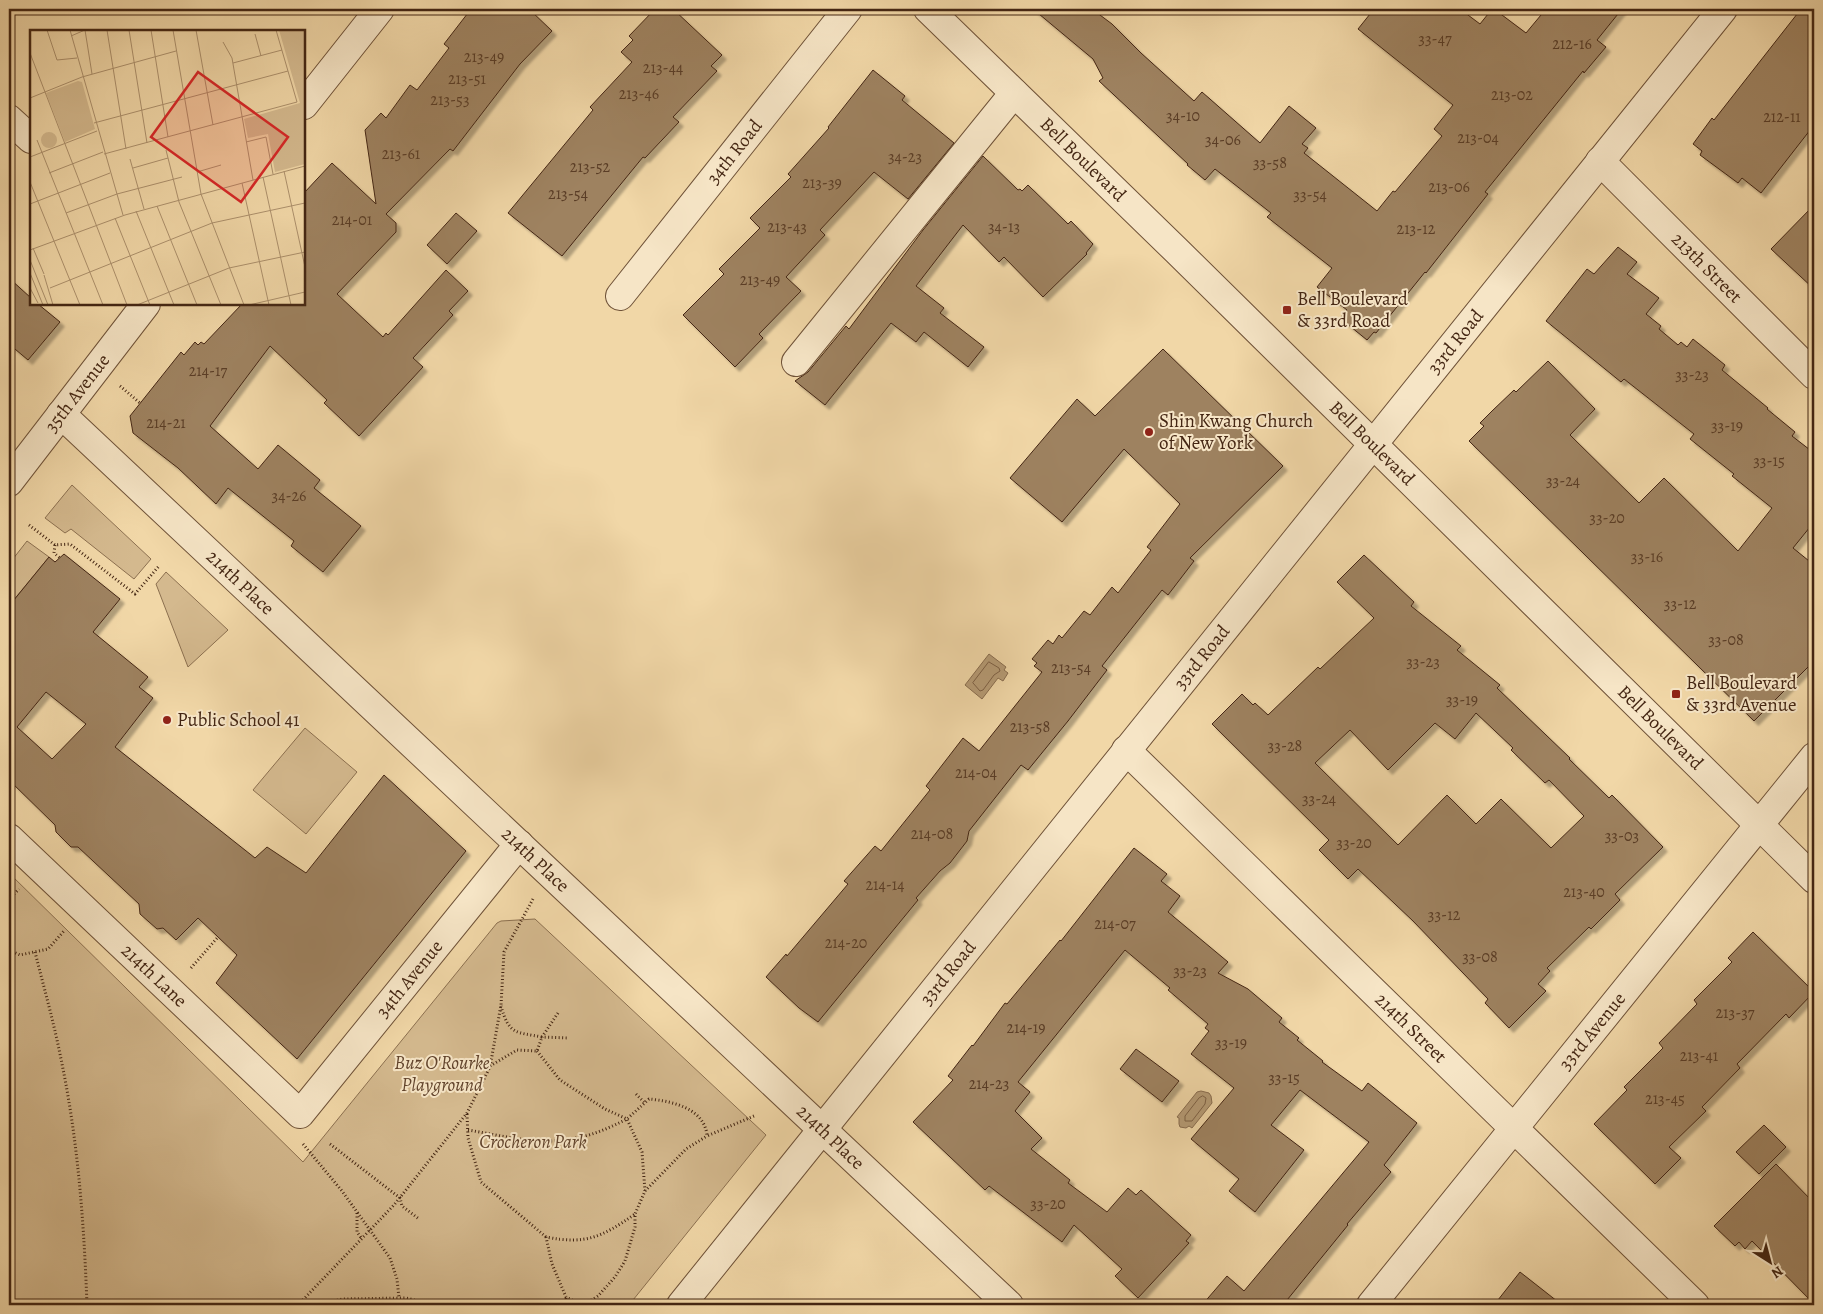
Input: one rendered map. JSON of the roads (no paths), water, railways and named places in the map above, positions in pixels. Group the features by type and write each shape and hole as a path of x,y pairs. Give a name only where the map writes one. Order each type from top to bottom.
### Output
{"street":[{"path":"305,104 380,9"},
{"name":"34th Road","path":"620,296 848,9"},
{"name":"Bell Boulevard","path":"928,9 1372,443 1814,880"},
{"name":"33rd Road","path":"681,1305 1372,443 1723,9"},
{"path":"796,362 1014,93"},
{"path":"9,119 30,138"},
{"name":"213th Street","path":"1600,161 1814,375"},
{"name":"35th Avenue","path":"9,482 145,305"},
{"name":"214th Place","path":"61,414 1009,1305"},
{"name":"214th Street","path":"1126,750 1695,1305"},
{"name":"33rd Avenue","path":"1371,1305 1814,757"},
{"name":"214th Lane","path":"9,838 300,1114"},
{"name":"34th Avenue","path":"300,1114 519,844"}],"water":[{"path":"989,654 1006,667 1004,670 1008,673 1003,681 998,678 982,699 965,685"},
{"path":"1197,1092 1209,1093 1212,1103 1192,1128 1189,1126 1186,1128 1180,1127 1179,1118 1177,1117"}],"place":[{"name":"Bell Boulevard & 33rd Road","path":"1287,310"},
{"name":"Shin Kwang Church of New York","path":"1149,432"},
{"name":"Bell Boulevard & 33rd Avenue","path":"1676,694"},
{"name":"Public School 41","path":"167,720"}],"park label":[{"name":"Buz O'Rourke Playground","path":"442,1074"},
{"name":"Crocheron Park","path":"533,1142"}]}
